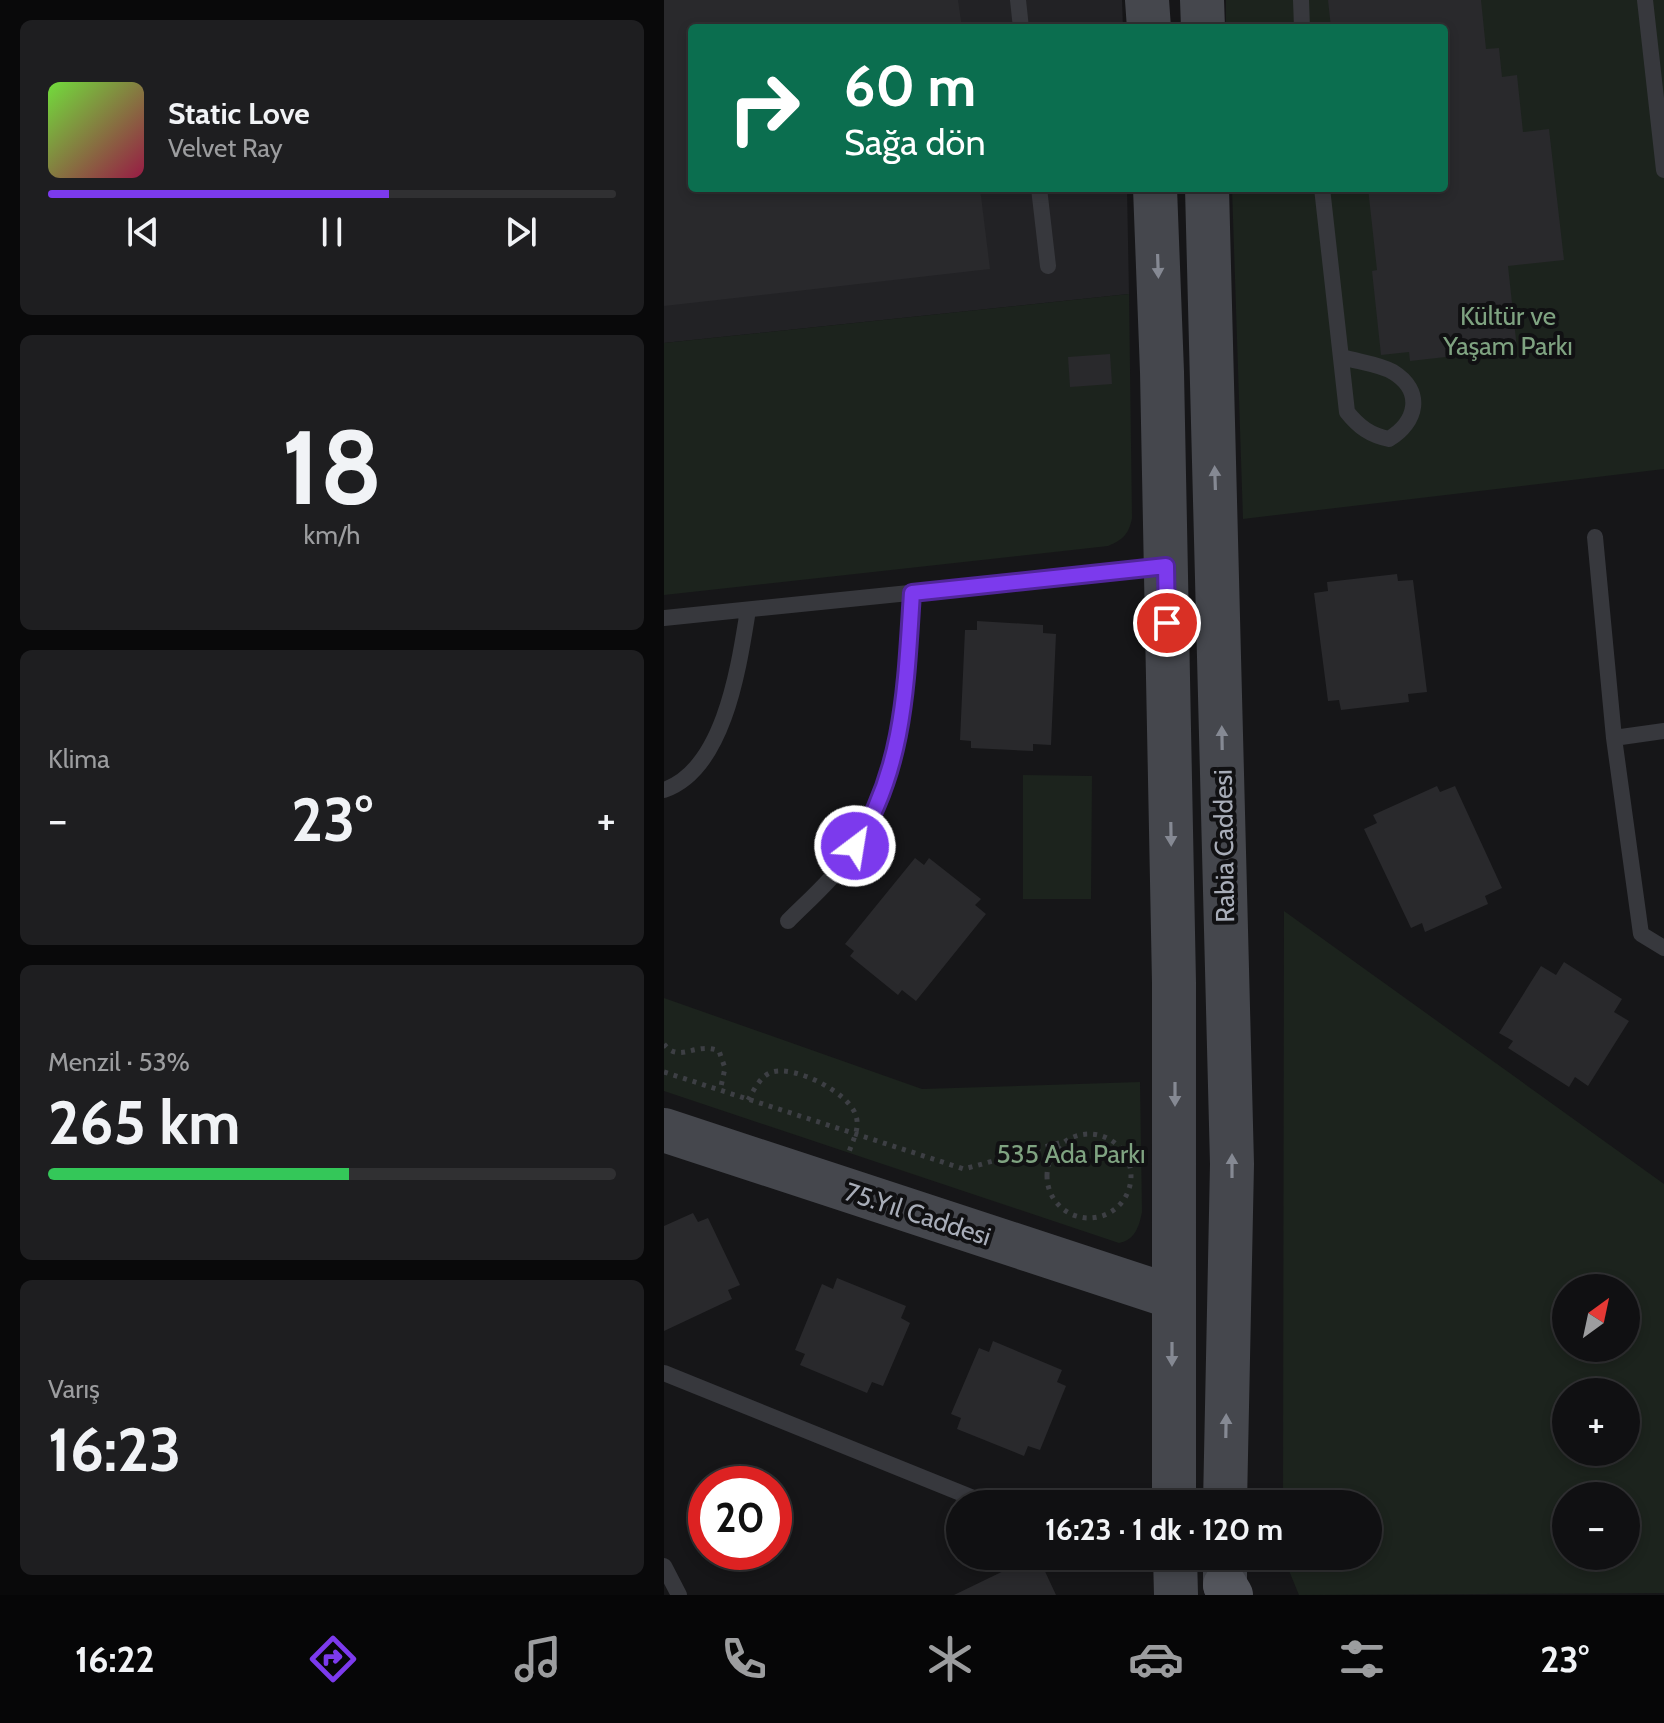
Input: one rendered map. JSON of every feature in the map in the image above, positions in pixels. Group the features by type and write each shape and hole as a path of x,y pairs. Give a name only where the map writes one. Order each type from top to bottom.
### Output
{"street":[{"path":"1147,0 1149,24"},
{"path":"1202,0 1203,24"},
{"name":"Rabia Caddesi","path":"1155,192 1174,983 1174,1490"},
{"name":"Rabia Caddesi","path":"1207,192 1232,1164 1225,1490"},
{"name":"75.Yıl Caddesi","path":"664,1130 1173,1297"},
{"path":"1175,1570 1176,1595"}],"lane":[{"path":"1018,0 1021,24"},
{"path":"1301,0 1302,24"},
{"path":"1645,0 1664,170"},
{"path":"1039,192 1048,266"},
{"path":"1322,192 1347,412 1358,426 1375,436 1389,439 1402,431 1414,406 1407,383 1390,371 1342,357"},
{"path":"1595,537 1614,738 1641,934 1664,948"},
{"path":"664,618 1166,566"},
{"path":"788,921 846,860 880,804 898,742 912,593"},
{"path":"664,790 675,787 700,764 715,737 728,705 748,610"},
{"path":"1614,738 1664,731"},
{"path":"664,1373 953,1490"},
{"path":"664,1566 679,1595"}],"path":[{"path":"664,1044 670,1052 678,1055 700,1047 719,1051 725,1068 720,1091"},
{"path":"664,1072 964,1169 1079,1136 1106,1138 1118,1146 1130,1171 1130,1185 1125,1198 1115,1209 1103,1216 1089,1218 1070,1214 1055,1201 1047,1184 1047,1174 1052,1155 1066,1141"},
{"path":"748,1100 761,1080 773,1072 794,1074 829,1087 852,1106 857,1117 856,1134 837,1187"}],"shaded area":[{"path":"664,0 1122,0 1123,24 688,24 688,192 1127,192 1129,294 664,343"}],"green space":[{"name":"Kültür ve Yaşam Parkı","path":"1226,0 1664,0 1664,469 1243,519 1232,192 1448,192 1448,24 1226,24"},
{"path":"1129,294 1132,518 1127,532 1118,541 1108,546 664,595 664,343"},
{"path":"1023,775 1092,776 1091,899 1023,899"},
{"path":"1284,911 1664,1184 1664,1593 1299,1595 1289,1570 1382,1570 1382,1490 1283,1490"},
{"name":"535 Ada Parkı","path":"664,998 922,1089 1140,1082 1142,1212 1138,1228 1133,1236 1119,1243 664,1091"}],"building":[{"path":"664,0 958,0 961,24 688,24 688,192 980,192 990,269 664,306"},
{"path":"1328,0 1481,0 1486,49 1499,48 1502,77 1517,75 1523,132 1549,129 1564,260 1508,266 1517,349 1410,361 1409,352 1381,355 1372,271 1377,270 1368,192 1448,192 1448,24 1331,24"},
{"path":"1110,354 1112,384 1070,387 1068,357"},
{"path":"1397,574 1398,581 1413,580 1427,692 1408,694 1409,702 1341,710 1339,700 1328,701 1314,593 1328,591 1327,582"},
{"path":"977,621 1043,625 1043,633 1056,634 1051,745 1033,744 1033,751 971,748 971,741 960,740 965,630 977,630"},
{"path":"1437,786 1440,792 1455,786 1502,888 1485,896 1488,904 1425,932 1422,923 1411,928 1364,829 1377,823 1373,815"},
{"path":"915,858 924,865 929,858 981,899 975,905 986,914 916,1001 902,990 898,995 850,956 854,951 845,944"},
{"path":"1564,962 1622,999 1614,1012 1629,1021 1588,1086 1575,1077 1569,1087 1508,1048 1513,1041 1499,1033 1541,966 1556,975"},
{"path":"693,1213 698,1222 708,1218 740,1285 728,1290 732,1299 664,1331 664,1226"},
{"path":"837,1278 906,1306 901,1318 910,1323 883,1386 872,1382 867,1393 800,1365 805,1354 795,1350 822,1284 833,1289"},
{"path":"993,1341 1062,1370 1057,1382 1066,1386 1040,1450 1028,1446 1024,1456 957,1429 961,1418 951,1414 979,1348 989,1352"},
{"path":"1005,1570 1044,1570 1056,1595 954,1595"}],"route":[{"path":"855,846 880,804 898,742 906,686 912,593 1166,566 1167,623"}]}
